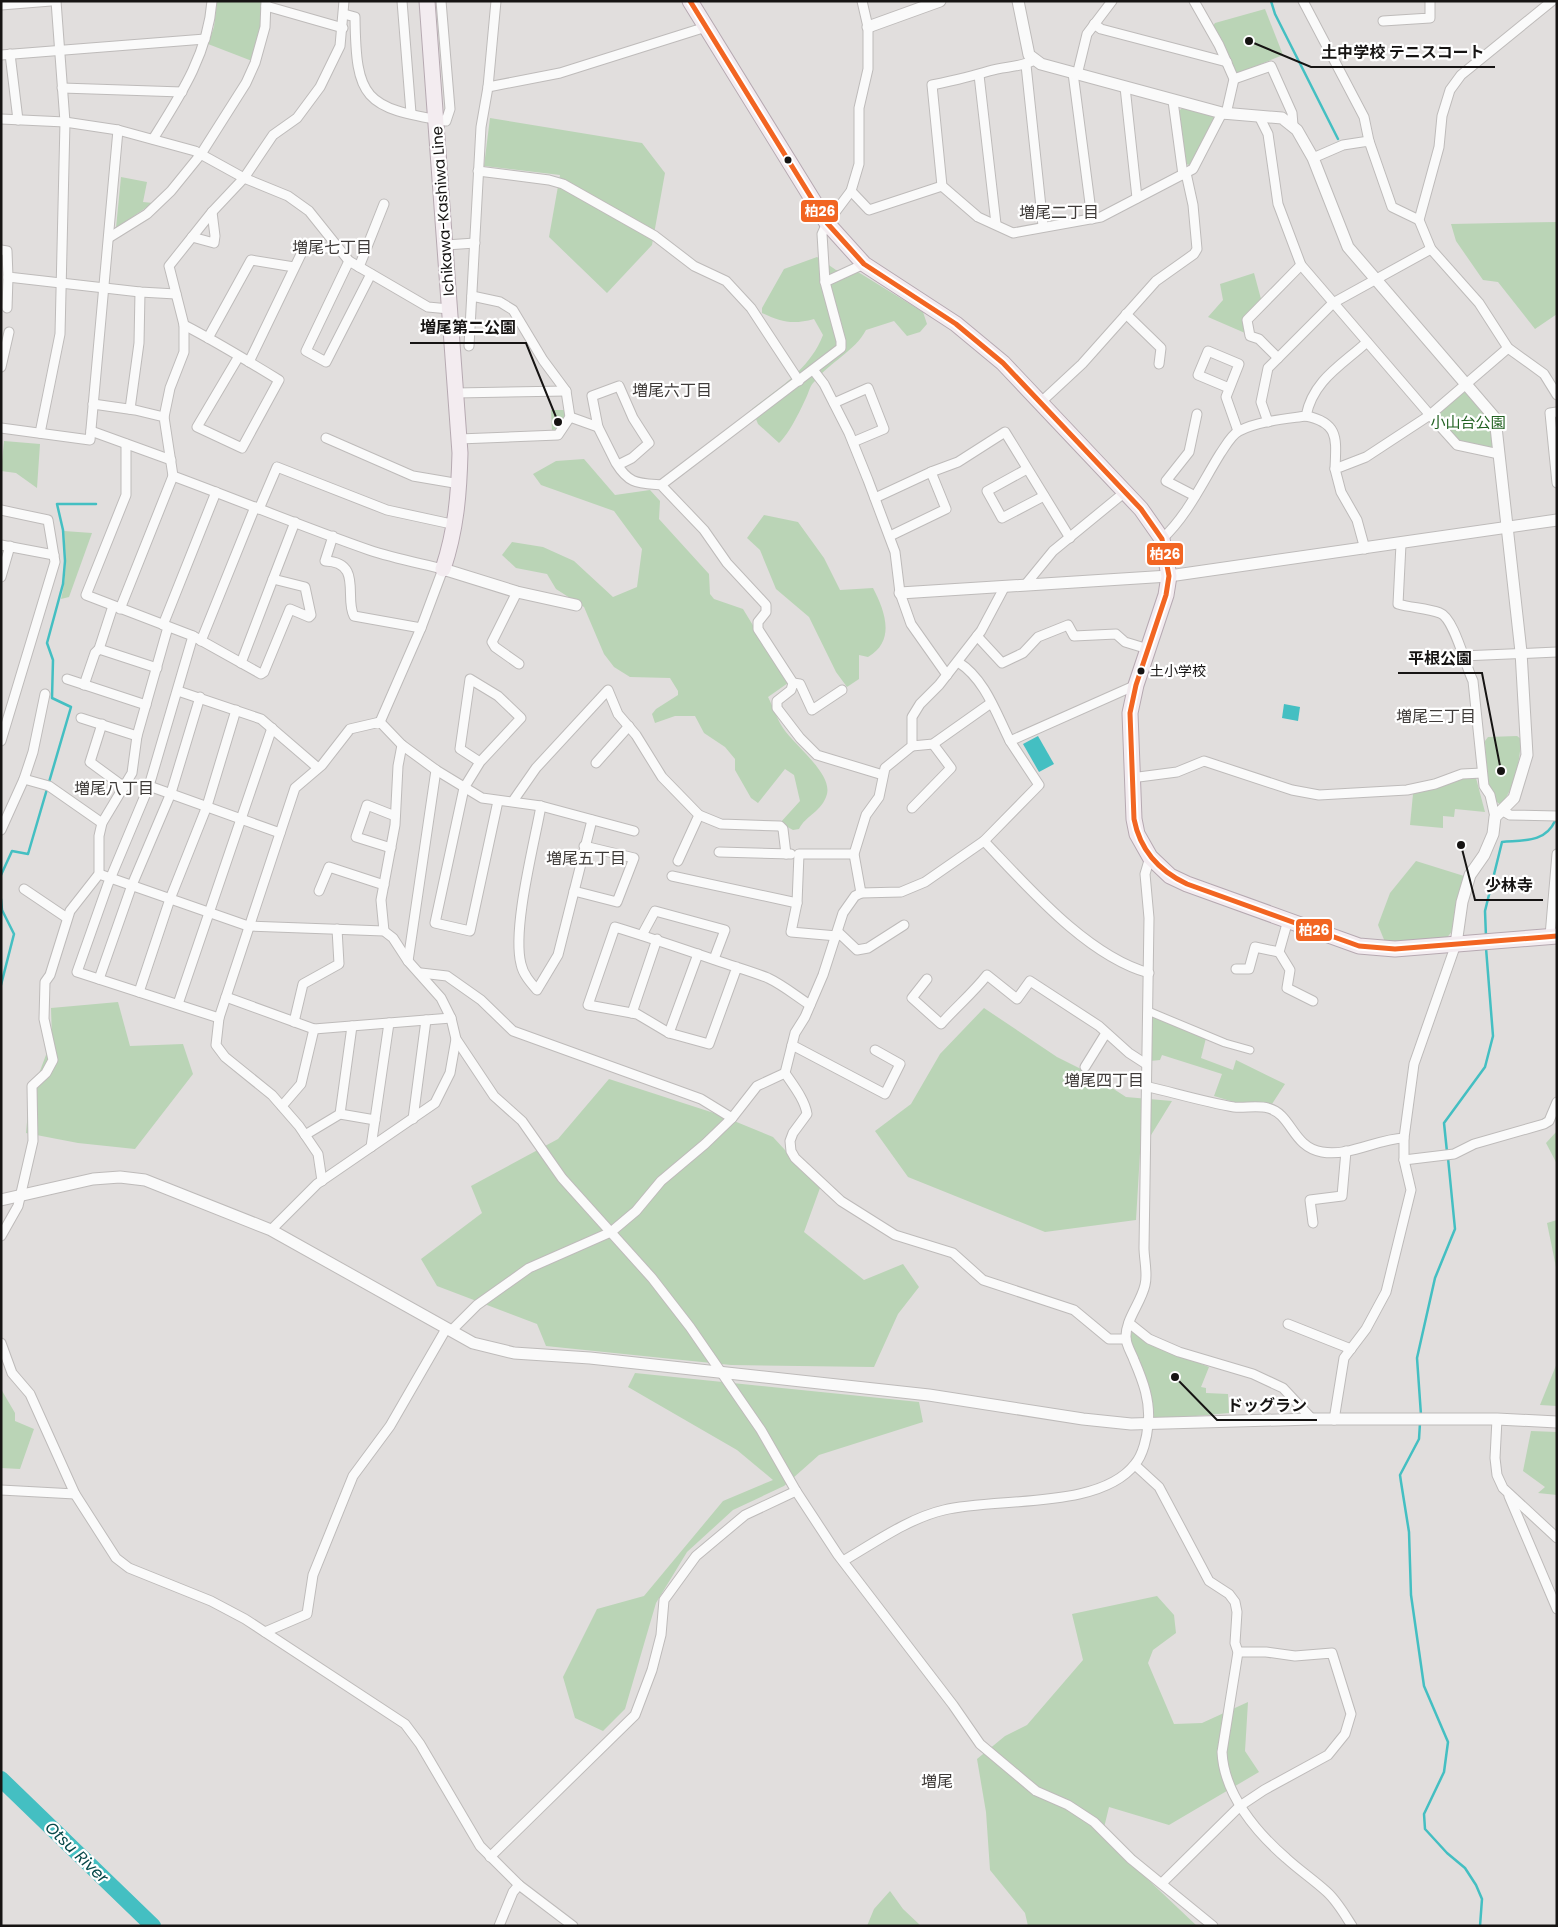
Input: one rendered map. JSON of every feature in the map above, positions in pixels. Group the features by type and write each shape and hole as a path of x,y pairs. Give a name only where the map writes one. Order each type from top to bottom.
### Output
{"main road":[{"name":"Ichikawa-Kashiwa Line","path":"427,1 459,439 460,484 456,525 443,569"},
{"path":"690,1 827,223 864,264 969,334 1003,363 1147,516 1162,539 1169,576 1166,595 1136,685 1130,713 1134,818 1137,834 1150,857 1170,876 1187,884 1359,946 1375,949 1554,936"}],"street":[{"path":"1,5 51,1"},
{"path":"40,433 60,334 64,122 56,1"},
{"path":"152,139 193,72 205,39 212,1"},
{"path":"84,685 95,653 99,649 173,476 164,418 170,388 184,352 184,325 169,266 212,212 244,178 273,135 297,118 320,87 336,56 343,28 344,1"},
{"path":"402,1 411,113"},
{"path":"344,14 355,17 357,69 369,96 382,105 446,121 450,109 441,1"},
{"path":"469,346 481,127 488,87 496,1"},
{"path":"660,485 814,371 841,348 841,341 825,282 822,234 827,223 851,191 859,164 859,108 868,69 868,27 862,1"},
{"path":"868,27 940,1"},
{"path":"1018,1 1030,62 1044,226"},
{"path":"1092,219 1075,74 1087,34 1112,1"},
{"path":"1194,1 1227,62 1234,79 1224,114 1199,160 1184,174 1101,217 1013,233 978,217 942,186 932,85 1030,62 1224,114 1282,118 1293,124"},
{"path":"1303,1 1364,117 1368,141 1392,207 1420,220"},
{"path":"1384,21 1430,18 1430,1"},
{"path":"1552,1 1461,75 1450,90 1442,116 1439,147 1420,220 1431,249 1479,303 1508,348 1544,374 1557,395"},
{"path":"110,237 147,214 171,190 201,154 246,83 255,63 265,27 266,4 343,28"},
{"path":"1094,24 1101,29 1227,62"},
{"path":"488,87 560,73 706,27"},
{"path":"18,120 6,55 205,39"},
{"path":"1234,79 1271,66 1292,113 1293,124 1313,158 1348,247 1495,418 1521,652 1526,755 1514,798 1499,814 1484,855 1470,875 1462,902 1456,944 1414,1064 1404,1138 1404,1160 1412,1190 1386,1292 1377,1312 1344,1358 1334,1420"},
{"path":"979,75 996,224"},
{"path":"1125,87 1137,198"},
{"path":"62,88 182,92"},
{"path":"1040,403 1082,364 1156,281 1194,254 1197,249 1193,205 1184,174 1173,101"},
{"path":"1259,116 1268,134 1278,204 1301,265 1457,446 1499,454"},
{"path":"1,120 64,122 118,130 201,154 244,178 288,196 309,211 349,261 428,307 449,309"},
{"path":"1,428 90,440 110,237 118,130"},
{"path":"1313,158 1343,145 1368,141"},
{"path":"478,172 549,180 563,184 655,236 694,266 726,281 751,308 799,381"},
{"path":"851,191 869,210 942,186"},
{"path":"359,267 384,204"},
{"path":"192,237 214,243 212,212"},
{"path":"446,245 475,243"},
{"path":"249,362 304,248 337,248"},
{"path":"1268,422 1262,402 1268,368 1333,303 1431,249"},
{"path":"1,250 8,251 7,308"},
{"path":"208,338 251,260 294,266"},
{"path":"349,261 306,351 326,362 371,274"},
{"path":"825,282 864,264"},
{"path":"1278,358 1259,340 1250,336 1247,320 1301,265"},
{"path":"8,276 140,292 176,294"},
{"path":"130,409 139,343 140,292"},
{"path":"459,439 558,435 570,417 566,391 543,360 512,310 500,302 472,296"},
{"path":"1126,314 1161,348 1159,364"},
{"path":"184,325 208,338 239,356 279,380 242,448 197,427 239,356"},
{"path":"1,367 4,346 9,332"},
{"path":"1306,416 1309,400 1318,387 1334,369 1367,342"},
{"path":"1335,468 1366,457 1399,438 1430,415 1508,348"},
{"path":"1229,388 1198,375 1208,350 1238,364 1226,397 1238,431"},
{"path":"814,371 824,384 853,442 890,536 895,552 900,593 911,624 947,674"},
{"path":"618,465 632,458 650,443 633,418 619,386 592,396 598,427 618,465 623,474 634,482 660,485 704,530 727,563 766,605 766,612 758,622 758,629 793,683 792,690 777,701 777,708 807,746 817,755 883,775"},
{"path":"834,403 868,388 884,429 853,442"},
{"path":"456,393 566,391"},
{"path":"93,404 130,409 164,418"},
{"path":"1557,412 1550,413 1557,483"},
{"path":"1195,496 1166,481 1189,452 1197,414"},
{"path":"1162,539 1172,530 1227,443 1238,431 1268,422 1306,416 1322,421 1333,431 1336,438 1335,468 1341,492 1358,520 1365,549"},
{"path":"570,417 598,427"},
{"path":"90,431 171,460"},
{"path":"874,498 958,462 1005,432 1070,538"},
{"path":"326,438 413,476 460,484"},
{"path":"126,444 126,495 86,595 197,638 261,674 264,672 290,609 309,617 311,615 305,587 273,579"},
{"path":"219,1018 77,972 110,877 149,786 178,691 197,638 257,508 277,467 387,510 456,525"},
{"path":"1027,469 987,491 1002,518 1044,496"},
{"path":"890,536 946,509 931,472"},
{"path":"173,476 370,550 443,569 517,592 576,605"},
{"path":"1,1236 18,1206 33,1141 32,1086 50,1069 54,1056 44,1019 45,982 50,975 70,910 99,874 99,836 102,823 132,773 137,736 157,668 166,626 216,492"},
{"path":"1026,584 1054,551 1125,492"},
{"path":"1,510 48,520 55,562 1,741"},
{"path":"900,593 1169,576 1557,520"},
{"path":"241,663 295,522"},
{"path":"333,536 325,561 335,562 346,571 352,591 351,610 354,616 422,628"},
{"path":"1401,544 1398,604 1442,614 1454,628 1462,656 1474,681 1484,786 1499,814"},
{"path":"1,577 6,546 54,555"},
{"path":"380,722 422,628 443,569"},
{"path":"912,746 912,717 920,704 958,662 977,636 1005,586"},
{"path":"517,592 492,642 495,647 519,664"},
{"path":"977,636 1002,663 1023,653 1038,637 1068,624 1074,636 1116,634 1125,642 1148,648"},
{"path":"99,649 157,668"},
{"path":"1462,656 1521,652 1557,652"},
{"path":"958,662 970,669 979,680 1010,741 1039,785 984,841 925,882 901,892 861,893 855,896 847,906 810,1005 795,1033 785,1073 794,1089 806,1103 807,1114 793,1133 790,1141 792,1152 804,1167 841,1201 895,1234 953,1253 983,1280 1074,1310 1110,1339 1126,1339"},
{"path":"67,679 146,705"},
{"path":"480,762 460,748 470,679 498,696 522,718 480,762 464,788 435,922 470,931 498,801"},
{"path":"793,683 800,684 812,710 842,690"},
{"path":"1010,741 1136,685"},
{"path":"513,801 536,768 608,690 618,714 629,726 662,777 699,815 720,824 780,826 783,829 786,854"},
{"path":"178,691 262,719 318,768"},
{"path":"1,830 24,778 33,752 45,694"},
{"path":"100,979 132,885 171,793 200,697"},
{"path":"1,700 12,703"},
{"path":"861,893 854,854 866,815 879,796 885,768 912,746 933,744 991,703"},
{"path":"139,992 170,899 207,806 236,710"},
{"path":"81,718 137,736"},
{"path":"380,722 402,745 436,770 482,798 541,806 634,831"},
{"path":"322,1181 318,1154 305,1135 272,1095 225,1056 216,1045 219,1018 295,788 318,768 350,729 380,722"},
{"path":"102,724 90,762 124,787"},
{"path":"596,763 629,726"},
{"path":"178,1004 272,728"},
{"path":"912,808 951,768 933,744"},
{"path":"384,931 381,900 391,848 398,766 402,745"},
{"path":"1132,778 1177,772 1204,761 1292,790 1320,795 1407,790 1435,784 1462,774 1482,773"},
{"path":"408,960 436,770"},
{"path":"24,778 49,786 102,823"},
{"path":"149,786 280,833"},
{"path":"391,848 356,837 367,805 395,816"},
{"path":"541,806 519,926 521,963 524,974 537,990 558,955 592,820"},
{"path":"1499,814 1557,816"},
{"path":"678,861 699,815"},
{"path":"984,841 1040,899 1078,932 1125,965 1149,973"},
{"path":"574,891 617,902 634,858 584,846"},
{"path":"719,852 854,854"},
{"path":"799,854 797,903 791,932 838,934 857,950 868,948 904,925"},
{"path":"1554,936 1557,854"},
{"path":"843,1561 919,1519 942,1510 969,1505 1067,1497 1114,1481 1135,1465 1148,1424 1147,1394 1126,1339 1129,1324 1146,1284 1144,1248 1145,1086 1149,918 1145,874 1150,857"},
{"path":"319,891 329,867 384,885"},
{"path":"99,874 248,926 384,931 393,938 408,960 441,998 451,1018 456,1039 494,1096 522,1121 562,1178 652,1278 722,1372 761,1430 796,1492 843,1561 989,1753 1036,1791 1082,1813 1131,1859 1213,1926"},
{"path":"672,876 797,903"},
{"path":"24,889 67,918"},
{"path":"642,935 655,910 714,925 725,930 714,959"},
{"path":"1279,952 1288,920"},
{"path":"737,968 709,1044 669,1033 632,1013 588,1005 615,927 714,959 769,979 810,1005"},
{"path":"294,1022 303,984 338,964 337,929"},
{"path":"632,1013 657,940"},
{"path":"1236,969 1249,969 1255,947 1279,952 1290,970 1287,988 1314,1001"},
{"path":"669,1033 698,954"},
{"path":"421,973 447,976 481,1000 512,1031 701,1099 732,1118"},
{"path":"927,979 912,998 941,1024 987,975 1017,999 1030,981 1106,1032 1129,1053 1146,1064"},
{"path":"226,997 314,1029 451,1018"},
{"path":"1148,1011 1225,1043 1250,1050"},
{"path":"413,1118 426,1020"},
{"path":"371,1148 389,1023"},
{"path":"340,1114 352,1026"},
{"path":"282,1106 301,1084 314,1029"},
{"path":"1085,1066 1106,1032"},
{"path":"271,1230 322,1181 435,1103 450,1073 456,1039"},
{"path":"792,1045 885,1094 900,1064 875,1050"},
{"path":"265,1632 307,1614 313,1575 353,1476 390,1426 449,1330 477,1304 530,1268 611,1232 636,1211 661,1181 705,1144 732,1118 757,1086 785,1073"},
{"path":"1145,1086 1234,1107 1268,1108 1281,1116 1299,1141 1307,1147 1322,1152 1346,1150 1382,1140 1404,1138"},
{"path":"1404,1160 1442,1157 1454,1154 1474,1144 1544,1124 1549,1121 1557,1102"},
{"path":"305,1135 340,1114 375,1120"},
{"path":"1312,1223 1310,1200 1342,1196 1346,1150"},
{"path":"1,1200 93,1179 120,1177 145,1180 271,1230 473,1344 514,1353 590,1358 929,1395 1082,1419 1148,1424 1312,1419 1496,1419 1557,1422"},
{"path":"1129,1324 1149,1339 1179,1352 1253,1374 1284,1388 1312,1419"},
{"path":"1288,1324 1351,1349"},
{"path":"1,1343 12,1373 30,1394 75,1494 116,1558 129,1568 211,1601 265,1632 411,1729 480,1846 519,1885 573,1926"},
{"path":"1496,1419 1495,1458 1497,1475 1509,1495 1557,1609"},
{"path":"1135,1465 1159,1487 1209,1581 1229,1594 1235,1602 1238,1612 1235,1643 1238,1652 1222,1752 1223,1766 1240,1806 1285,1858 1329,1893 1352,1926"},
{"path":"1,1490 75,1494"},
{"path":"490,1857 635,1715 652,1670 661,1635 664,1600 696,1556 745,1515 796,1492"},
{"path":"1509,1495 1535,1515 1557,1538"},
{"path":"1162,1883 1240,1806 1264,1790 1328,1755 1345,1734 1351,1714 1332,1653 1295,1656 1266,1652 1238,1652"},
{"path":"499,1926 513,1892 519,1885"}],"green space":[{"path":"217,1 263,1 261,25 252,61 208,44 214,27"},
{"path":"1265,9 1283,55 1237,74 1213,26 1215,23"},
{"path":"1182,108 1213,116 1215,120 1190,165 1185,164 1179,111"},
{"path":"490,118 642,143 665,173 652,245 607,293 549,237 560,175 484,166"},
{"path":"121,177 147,182 143,202 153,203 116,228"},
{"path":"1557,222 1557,314 1535,329 1498,282 1483,280 1456,241 1451,224"},
{"path":"817,257 836,270 858,272 923,312 927,324 920,332 907,336 894,321 866,330 856,344 813,383 794,422 779,443 758,424 752,409 802,368 823,335 814,319 793,322 775,319 762,313 762,308 784,269"},
{"path":"1254,273 1261,299 1242,319 1245,333 1208,317 1223,300 1220,284"},
{"name":"小山台公園","path":"1467,392 1489,418 1493,445 1490,449 1457,440 1439,419 1438,414 1462,393"},
{"path":"551,410 566,410 567,414 560,429 552,430"},
{"path":"4,441 40,444 37,488 16,473 1,471"},
{"path":"584,459 615,495 650,490 660,501 659,519 709,574 710,594 714,599 743,609 788,683 768,697 783,728 818,768 827,786 825,800 799,829 793,830 780,823 800,801 794,775 785,769 758,803 751,798 735,770 735,759 725,747 704,733 695,716 675,716 655,723 652,714 656,709 678,695 678,691 670,678 630,677 614,667 604,654 584,607 556,589 547,574 516,568 502,555 512,542 543,547 574,561 613,597 637,587 642,549 614,511 541,485 533,474 556,461"},
{"path":"764,515 798,522 824,558 840,590 873,588 884,616 885,634 877,650 868,657 859,655 859,679 847,687 836,672 809,617 776,589 760,550 747,538"},
{"path":"64,531 92,533 69,597 61,599 66,565"},
{"path":"1517,736 1521,739 1518,765 1510,790 1501,805 1495,800 1489,785 1485,741 1488,737"},
{"path":"1463,778 1476,778 1485,812 1455,809 1454,817 1443,816 1443,828 1410,825 1413,794"},
{"path":"1416,861 1464,876 1453,930 1446,939 1385,942 1378,925 1390,893"},
{"path":"118,1002 130,1046 183,1044 193,1074 135,1149 78,1143 26,1133 29,1100 52,1039 51,1008"},
{"path":"984,1008 1057,1057 1089,1073 1126,1097 1172,1101 1140,1153 1136,1220 1045,1232 908,1177 875,1131 911,1104 940,1054"},
{"path":"1152,1015 1206,1038 1201,1058 1233,1070 1236,1060 1285,1084 1272,1104 1237,1103 1214,1096 1222,1074 1162,1055 1160,1060 1150,1061"},
{"path":"609,1079 717,1114 773,1137 820,1188 804,1232 864,1280 903,1264 919,1287 898,1314 874,1367 731,1365 546,1346 537,1324 437,1286 421,1259 482,1213 471,1186 558,1139"},
{"path":"1557,1131 1557,1164 1546,1143"},
{"path":"1557,1220 1557,1272 1547,1223"},
{"path":"1132,1331 1148,1343 1209,1367 1201,1387 1206,1388 1206,1393 1228,1394 1229,1413 1151,1420 1150,1392 1130,1339"},
{"path":"1557,1363 1557,1406 1540,1405"},
{"path":"635,1373 919,1402 923,1422 819,1455 784,1486 733,1510 687,1552 656,1603 625,1709 603,1731 575,1718 563,1677 597,1609 644,1596 723,1501 773,1480 737,1450 628,1387"},
{"path":"1,1389 15,1413 15,1421 34,1429 20,1469 1,1468"},
{"path":"1531,1431 1557,1432 1557,1495 1538,1493 1545,1487 1523,1471"},
{"path":"1157,1596 1174,1615 1176,1633 1153,1650 1148,1663 1174,1724 1202,1723 1248,1702 1245,1751 1259,1772 1169,1825 1109,1807 1102,1836 1197,1926 1028,1926 1025,1913 990,1870 986,1812 977,1759 1005,1736 1027,1725 1083,1660 1072,1614"},
{"path":"890,1891 903,1909 921,1926 867,1926 874,1909"}],"water":[{"path":"1284,704 1300,707 1298,721 1282,718"},
{"path":"1038,736 1054,764 1039,772 1023,744"}],"waterway":[{"path":"1271,1 1275,14 1338,139"},
{"path":"1,875 12,851 28,854 71,707 52,698 53,660 47,643 63,584 65,561 63,530 57,504 96,504"},
{"path":"1486,937 1485,911 1502,842 1539,837 1551,828 1555,821"},
{"path":"1,899 2,910 14,934 1,985"},
{"path":"1447,1152 1444,1123 1485,1067 1493,1036 1486,948"},
{"path":"1421,1415 1417,1358 1435,1278 1455,1229 1448,1158"},
{"path":"1420,1423 1419,1439 1400,1475 1409,1532 1411,1595 1424,1686 1448,1742 1444,1772 1424,1814 1425,1829 1447,1853 1465,1868 1476,1885 1482,1899 1480,1926"},
{"name":"Otsu River","path":"1,1779 153,1926"}],"transit line":[{"name":"柏26","path":"690,1 827,223 864,264 956,324 1003,363 1141,509 1162,539 1169,576 1166,595 1136,685 1130,713 1134,819 1141,840 1152,858 1168,873 1187,884 1359,946 1395,949 1557,936"}],"place":[{"name":"土中学校 テニスコート","path":"1249,41"},
{"name":"増尾第二公園","path":"558,422"},
{"name":"土小学校","path":"1141,671"},
{"name":"平根公園","path":"1501,771"},
{"name":"少林寺","path":"1461,845"},
{"name":"ドッグラン","path":"1175,1377"}],"district":[{"name":"増尾二丁目","path":"1059,212"},
{"name":"増尾七丁目","path":"332,247"},
{"name":"増尾六丁目","path":"672,390"},
{"name":"増尾三丁目","path":"1436,716"},
{"name":"増尾八丁目","path":"114,788"},
{"name":"増尾五丁目","path":"586,858"},
{"name":"増尾四丁目","path":"1104,1080"},
{"name":"増尾","path":"937,1781"}]}
